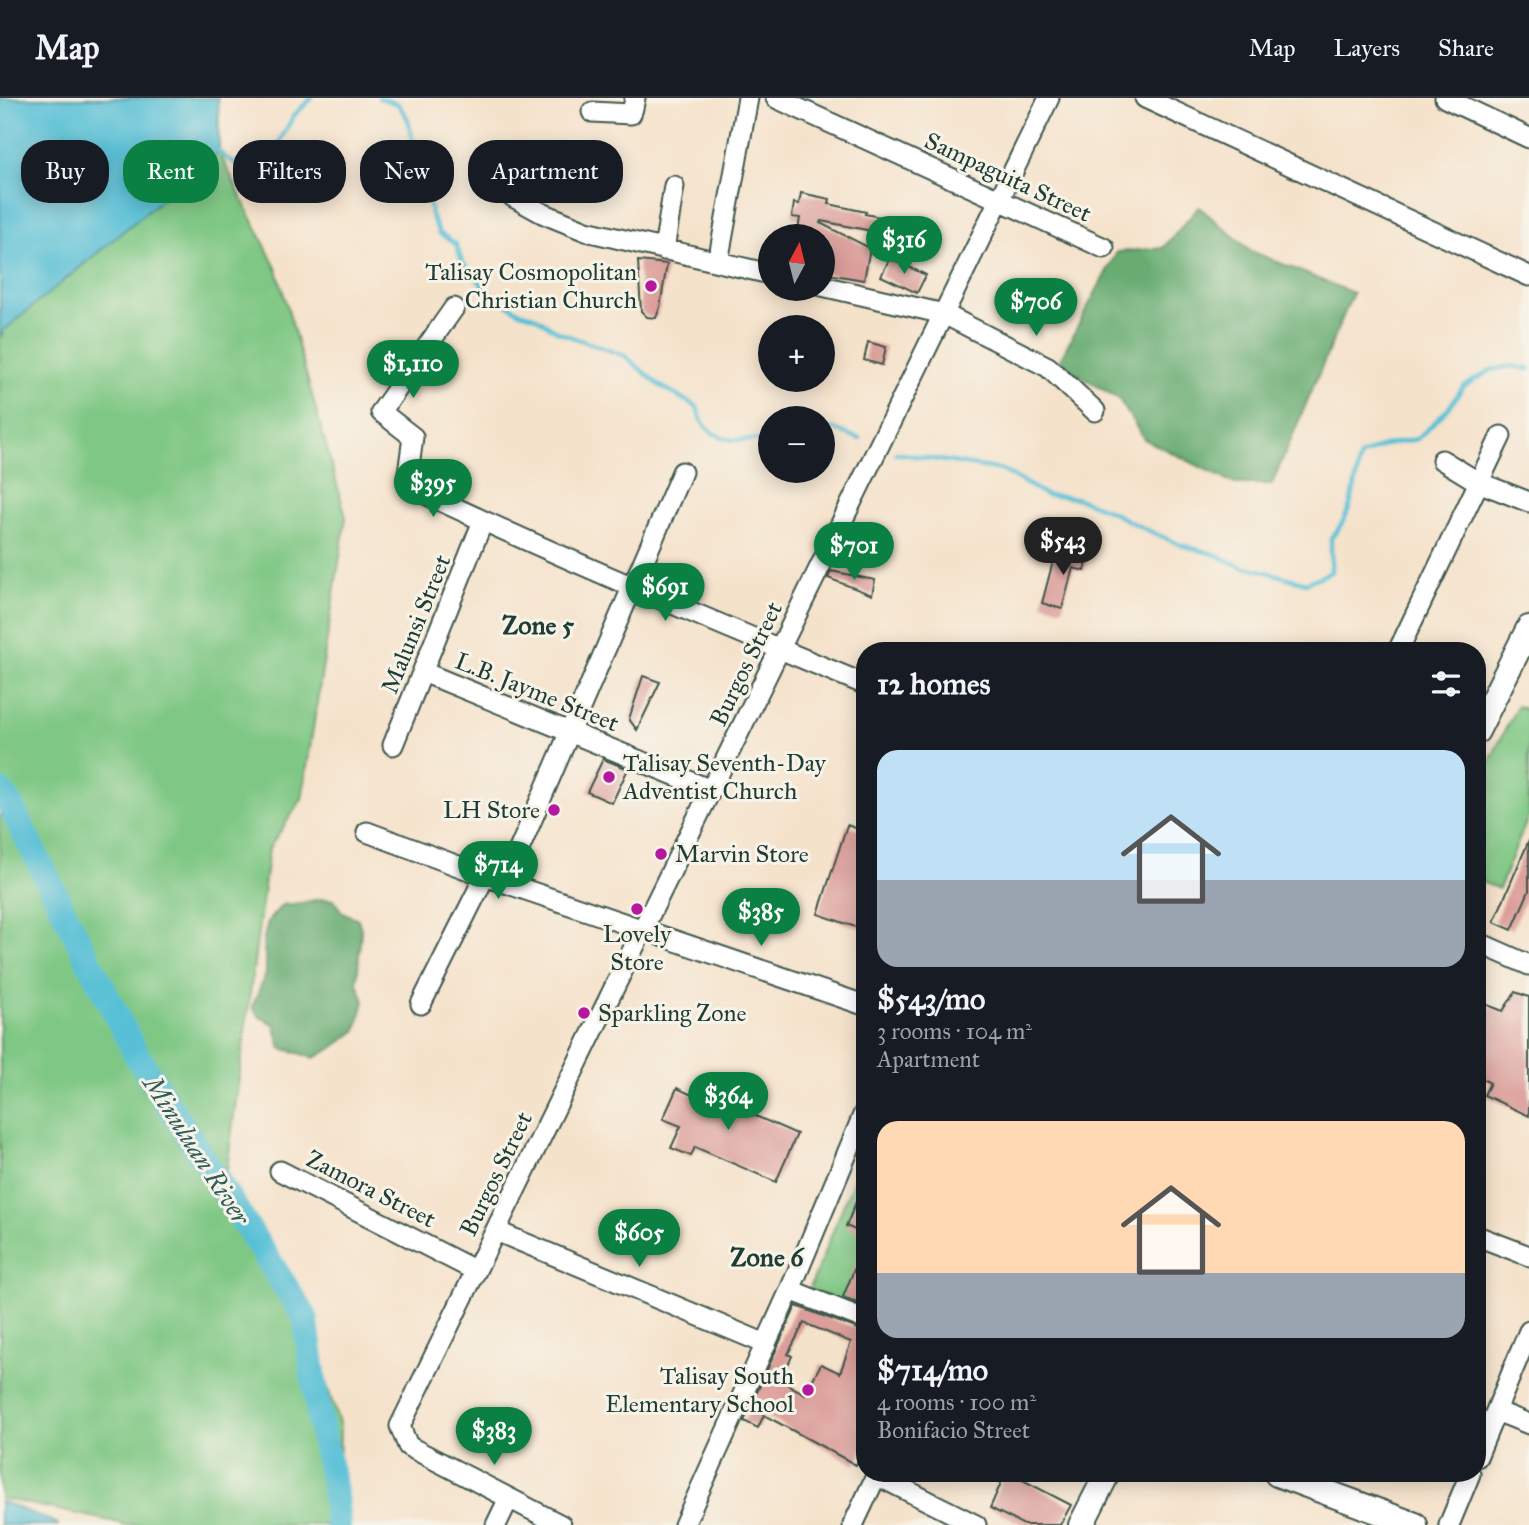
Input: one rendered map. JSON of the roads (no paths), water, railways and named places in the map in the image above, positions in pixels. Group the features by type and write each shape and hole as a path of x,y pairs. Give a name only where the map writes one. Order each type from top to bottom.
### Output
{"main road":[{"path":"1486,713 1529,628"},
{"path":"1081,1525 1103,1482"},
{"path":"1299,1482 1415,1525"}],"street":[{"path":"592,112 631,114 635,98"},
{"path":"718,262 748,98"},
{"name":"Sampaguita Street","path":"776,98 1104,248"},
{"name":"Burgos Street","path":"561,1525 408,1446 400,1426 1049,98"},
{"path":"1145,98 1529,276"},
{"path":"1445,98 1529,138"},
{"path":"664,250 674,186"},
{"path":"524,203 586,231 758,271"},
{"path":"835,289 944,314 1048,367 1095,411"},
{"path":"454,308 381,412 413,437 407,481 415,489 632,588 856,681"},
{"path":"1402,642 1501,436"},
{"path":"1443,460 1478,482 1529,502"},
{"path":"505,882 682,472"},
{"name":"Malunsi Street","path":"393,745 483,521"},
{"name":"L.B. Jayme Street","path":"422,672 711,790"},
{"path":"367,832 485,876 856,1002"},
{"path":"421,1004 485,876"},
{"path":"1486,946 1529,965"},
{"path":"684,1525 790,1290 856,1131"},
{"name":"Zamora Street","path":"280,1171 476,1270"},
{"path":"496,1231 766,1344"},
{"path":"1486,1239 1529,1256"},
{"path":"790,1290 856,1316"},
{"path":"1486,1435 1529,1331"},
{"path":"1496,1411 1529,1423"},
{"path":"853,1525 872,1482"},
{"path":"892,1482 975,1525"},
{"path":"1449,1525 1467,1482"},
{"path":"496,1525 509,1498"}],"water":[{"path":"0,98 218,98 219,140 123,140 123,203 157,203 3,331 0,338"},
{"path":"0,1501 57,1523 58,1525 0,1525"}],"waterway":[{"path":"219,152 242,166 268,164 294,115 312,98"},
{"path":"379,98 398,104 408,119 418,163 426,177 431,215 439,233 456,244 462,262 493,296 520,312 534,316 558,332 625,356 659,385 697,407 703,423 717,435 734,440 758,439"},
{"path":"896,453 1002,470 1046,495 1076,498 1181,545 1214,554 1244,568 1306,583 1331,572 1331,538 1348,510 1360,456 1385,445 1417,439 1448,409 1463,387 1491,370 1512,366 1529,369"},
{"path":"835,429 860,439"},
{"name":"Minuluan River","path":"0,792 7,799 136,1054 305,1317 321,1429 334,1486 338,1525"}],"place":[{"name":"Talisay Cosmopolitan Christian Church","path":"651,286"},
{"name":"Talisay Seventh-Day Adventist Church","path":"609,777"},
{"name":"LH Store","path":"554,810"},
{"name":"Marvin Store","path":"661,854"},
{"name":"Lovely Store","path":"637,909"},
{"name":"Sparkling Zone","path":"584,1013"},
{"name":"Talisay South Elementary School","path":"808,1390"}],"district":[{"name":"Zone 5","path":"538,625"},
{"name":"Zone 6","path":"767,1257"}]}
